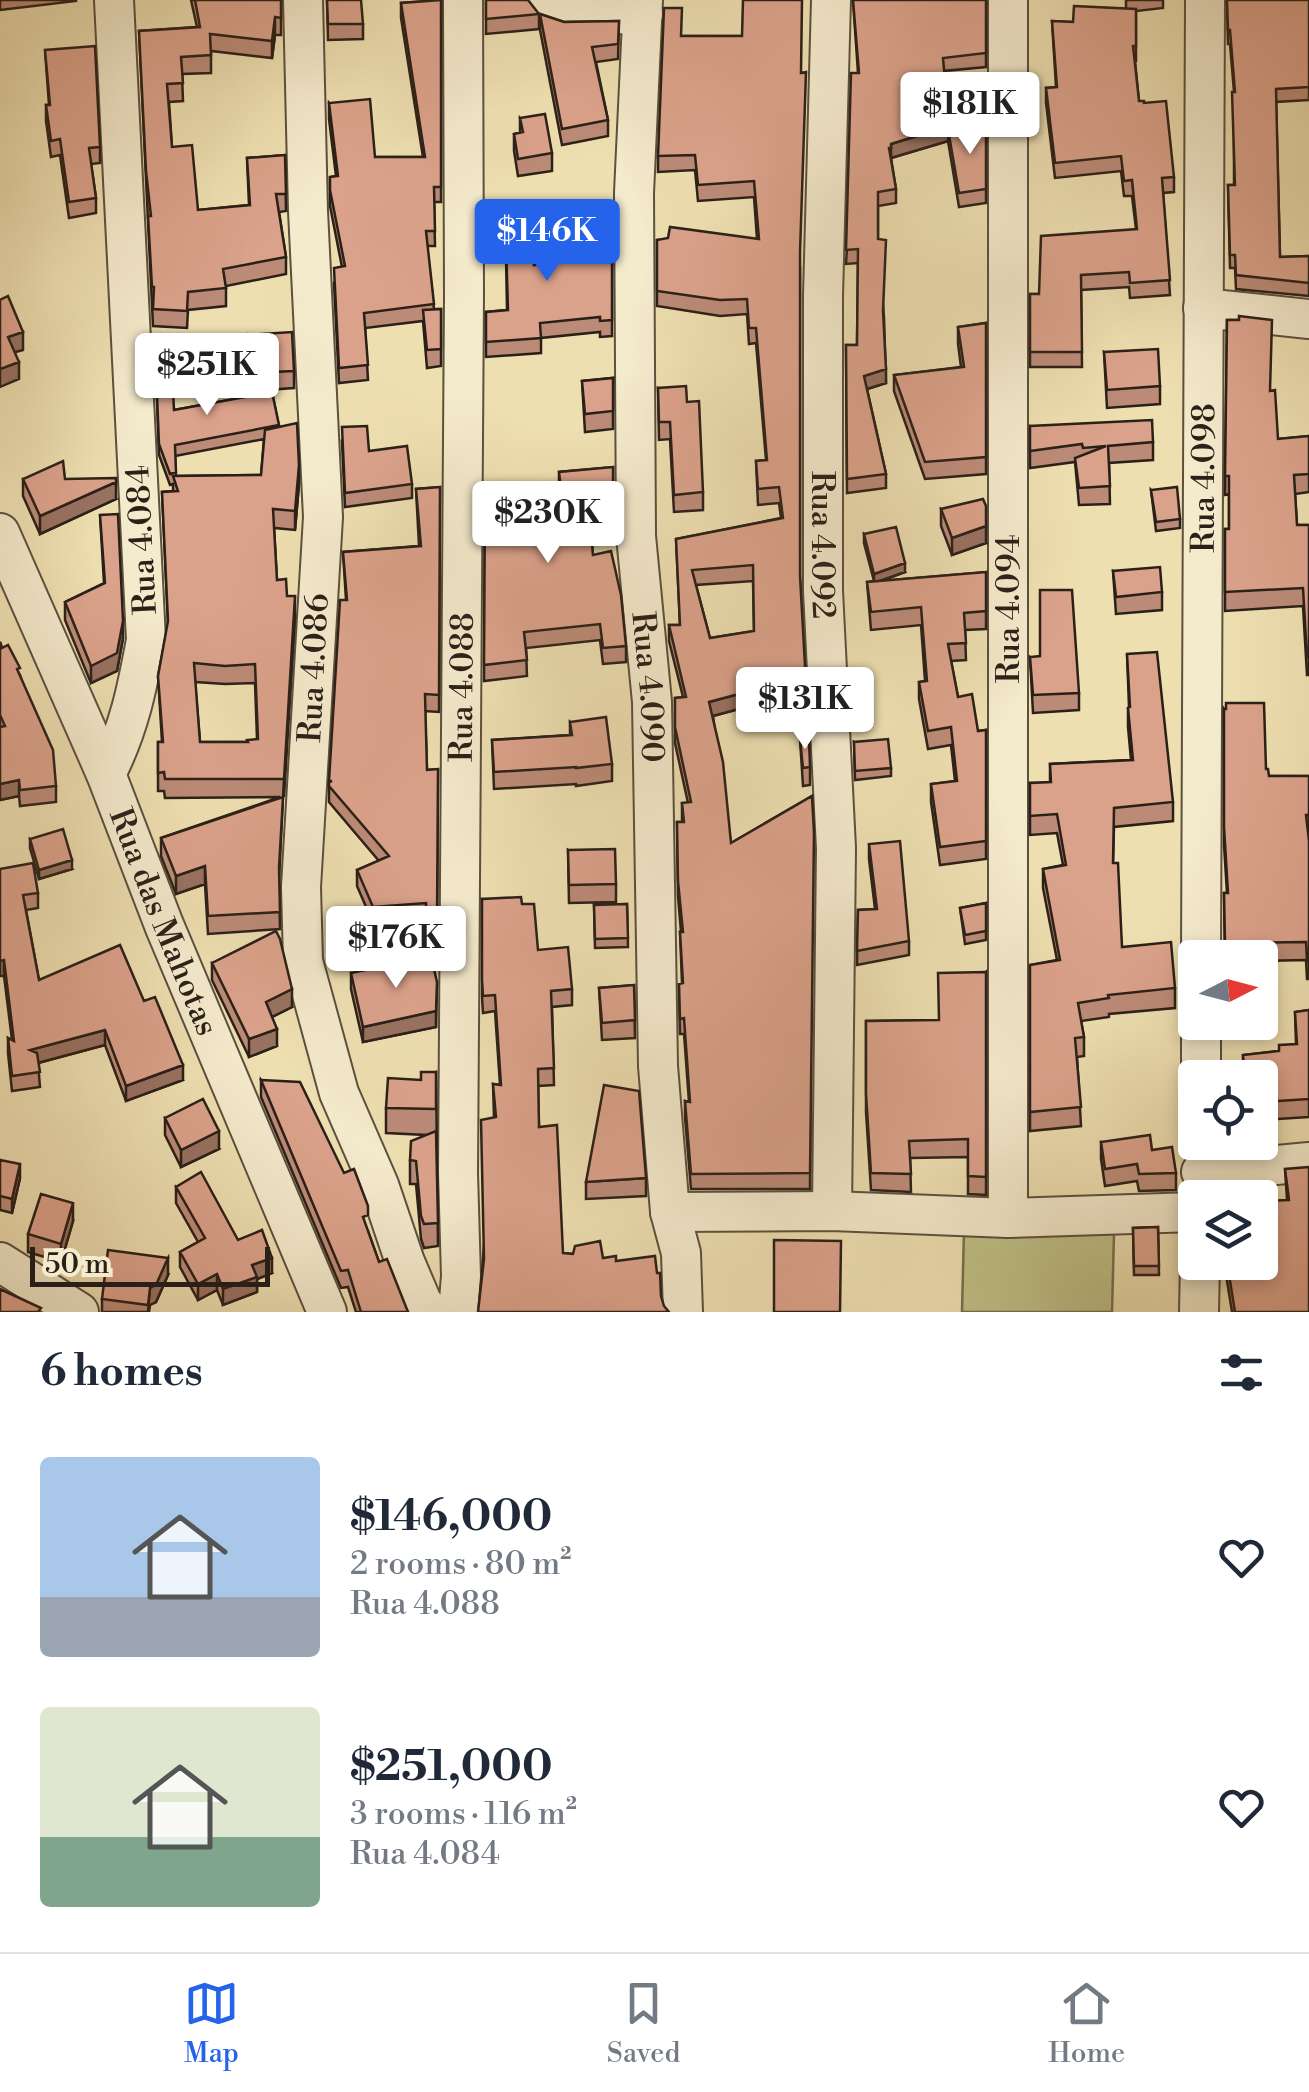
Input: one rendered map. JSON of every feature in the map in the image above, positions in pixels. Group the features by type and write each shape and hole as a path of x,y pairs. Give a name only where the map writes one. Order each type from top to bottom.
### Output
{"street":[{"name":"Rua 4.084","path":"106,774 122,744 146,640 114,0"},
{"name":"Rua 4.086","path":"304,0 308,211 323,517 301,887 303,960 339,1092 379,1185 422,1302 430,1312"},
{"name":"Rua 4.088","path":"458,1312 462,1276 458,1173 463,0"},
{"path":"545,0 554,13 564,16 643,7"},
{"name":"Rua 4.092","path":"831,0 823,296 823,590 836,848 832,1211"},
{"name":"Rua 4.094","path":"1008,0 1008,1218"},
{"name":"Rua 4.098","path":"1201,940 1205,0"},
{"name":"Rua 4.090","path":"643,7 634,193 636,536 652,702 658,1066 670,1212 681,1253 683,1312"},
{"path":"1202,308 1309,319"},
{"name":"Rua das Mahotas","path":"0,533 106,774 164,924 327,1312"},
{"path":"1201,1171 1309,1162"},
{"path":"670,1212 832,1211 1008,1218 1178,1213"},
{"path":"0,1262 79,1312"},
{"path":"1199,1312 1200,1280"}],"green space":[{"path":"964,1230 1114,1234 1112,1312 962,1312"}],"building":[{"path":"195,0 281,0 281,18 275,17 272,41 210,34 211,55 181,57 183,83 167,84 172,147 192,145 198,210 250,205 247,158 285,155 286,194 276,194 286,257 223,269 226,288 188,292 187,311 153,309 139,31 200,27"},
{"path":"327,0 361,0 363,24 328,24"},
{"path":"441,0 441,187 434,187 435,231 426,231 434,304 364,313 368,365 339,368 334,268 345,266 330,190 330,177 338,176 329,103 370,99 375,157 425,157 401,3"},
{"path":"486,0 528,0 539,14 486,19"},
{"path":"743,0 802,0 801,73 806,72 800,252 800,576 807,702 766,704 765,687 709,702 723,762 731,843 812,796 810,1173 691,1174 684,1018 680,1019 683,932 677,822 684,822 682,803 691,802 675,727 675,698 686,697 669,625 680,625 676,539 783,518 779,487 758,489 756,461 767,460 756,328 749,328 747,299 720,300 657,291 657,240 668,238 670,227 759,239 754,181 698,185 695,155 658,156 664,8 682,8 681,36 742,36","holes":["753,565 754,631 710,638 692,570"]},
{"path":"853,0 986,0 986,53 943,58 949,126 891,144 889,148 896,189 878,192 878,239 886,240 886,369 864,376 886,474 847,479 846,345 857,345 858,249 846,250 851,73 859,73"},
{"path":"1227,0 1309,0 1309,87 1276,89 1280,257 1309,256 1309,283 1236,275 1235,255 1230,255 1228,185 1235,185 1235,92"},
{"path":"1074,6 1136,9 1133,46 1139,101 1166,101 1174,177 1162,178 1170,280 1130,283 1129,272 1081,275 1082,352 1030,352 1030,294 1039,294 1041,236 1137,229 1132,180 1124,181 1121,156 1055,163 1046,88 1057,87 1052,21 1073,22"},
{"path":"540,14 564,22 619,21 618,44 592,47 608,120 562,129"},
{"path":"95,46 100,147 89,148 96,198 69,202 60,139 51,141 45,50"},
{"path":"545,114 552,153 518,159 514,134 523,132 520,118"},
{"path":"986,123 986,189 959,193 948,129"},
{"path":"528,204 534,265 587,258 586,247 612,244 612,320 600,321 600,317 540,323 541,338 486,342 486,312 508,310 506,242 499,242 496,208"},
{"path":"8,296 23,332 8,337 19,362 0,369 0,300"},
{"path":"441,309 441,349 427,350 423,310"},
{"path":"1239,316 1272,320 1270,391 1275,390 1278,439 1309,436 1309,474 1294,475 1297,525 1309,525 1309,657 1303,588 1225,592 1225,529 1229,529 1229,476 1225,476 1227,320 1239,320"},
{"path":"986,323 986,457 925,462 894,375 964,367 958,327"},
{"path":"292,332 294,371 251,373 248,335"},
{"path":"1158,349 1160,386 1107,390 1104,352"},
{"path":"172,371 174,410 272,392 279,425 175,445 176,472 170,474 159,444 156,372"},
{"path":"613,378 613,411 585,414 582,381"},
{"path":"686,386 687,402 699,401 703,492 674,495 670,422 659,422 658,388"},
{"path":"1152,420 1153,442 1108,446 1110,486 1079,488 1075,458 1106,446 1083,448 1082,444 1030,451 1030,426"},
{"path":"297,423 295,511 273,509 277,580 286,579 287,596 295,596 284,779 165,779 164,772 158,773 158,742 163,742 158,676 168,621 162,492 178,491 173,476 261,475 265,430","holes":["194,663 255,664 258,739 200,742"]},
{"path":"367,426 369,451 407,446 412,484 345,493 342,427"},
{"path":"63,461 65,479 116,478 116,482 40,516 23,479"},
{"path":"613,467 613,502 588,504 593,555 611,551 621,595 626,646 603,648 600,624 524,632 527,660 484,665 485,495 561,489 559,472"},
{"path":"440,487 439,695 425,694 427,770 438,769 437,922 427,922 426,903 373,907 357,870 389,856 329,786 329,781 340,600 347,600 343,552 421,546 416,489"},
{"path":"1177,487 1180,519 1156,522 1151,490"},
{"path":"983,499 986,526 952,538 941,509"},
{"path":"118,514 123,621 117,653 91,666 65,602 105,583 100,515"},
{"path":"896,527 905,563 874,574 864,534"},
{"path":"1160,567 1162,592 1116,597 1113,571"},
{"path":"986,572 986,611 964,613 966,643 948,644 958,697 972,694 978,731 986,730 986,841 940,847 931,784 957,781 951,727 928,731 919,682 927,681 921,607 871,612 867,582"},
{"path":"1040,590 1072,590 1079,693 1033,695 1030,657 1040,656"},
{"path":"0,642 2,648 8,645 20,668 17,669 53,750 56,786 20,790 19,780 0,784 0,727 5,726 0,715"},
{"path":"1157,652 1173,802 1114,808 1113,863 1118,863 1122,947 1171,942 1175,988 1108,995 1109,998 1078,1003 1084,1037 1075,1038 1081,1107 1030,1112 1030,965 1060,960 1043,869 1066,865 1057,814 1030,816 1030,783 1051,782 1050,764 1133,760 1127,654"},
{"path":"1226,703 1264,703 1269,776 1309,776 1309,961 1306,942 1225,940"},
{"path":"606,717 612,764 494,772 492,740 572,735 570,722"},
{"path":"809,738 810,767 803,768 800,739"},
{"path":"888,739 891,768 855,771 854,742"},
{"path":"283,797 280,912 208,916 205,866 176,876 161,838"},
{"path":"63,829 72,860 39,870 30,839"},
{"path":"900,841 909,941 857,951 858,910 877,909 869,844"},
{"path":"615,849 616,884 569,885 568,850"},
{"path":"33,863 38,893 23,895 39,980 120,945 144,1001 155,997 183,1065 126,1086 105,1030 30,1050 37,1053 40,1072 12,1076 8,1038 14,1041 4,960 0,961 0,869"},
{"path":"521,897 522,904 534,904 538,950 568,947 572,989 551,991 554,1068 538,1069 539,1127 557,1125 563,1253 573,1254 575,1246 600,1241 603,1258 616,1256 616,1261 655,1256 661,1296 669,1312 478,1312 484,1259 481,1120 496,1117 493,1084 501,1085 495,995 483,996 482,899"},
{"path":"986,903 986,931 965,935 960,908"},
{"path":"627,904 628,938 595,939 594,905"},
{"path":"276,931 292,989 266,1002 277,1029 249,1039 212,963"},
{"path":"431,956 437,982 436,1011 363,1027 351,973"},
{"path":"986,972 986,1177 968,1176 968,1139 909,1141 911,1174 871,1173 866,1021 939,1020 938,973"},
{"path":"634,985 635,1020 602,1023 599,988"},
{"path":"1309,1010 1309,1099 1278,1101 1278,1060 1243,1060 1243,1055 1279,1051 1279,1045 1297,1044 1295,1012"},
{"path":"421,1072 436,1072 436,1109 386,1108 388,1078 421,1080"},
{"path":"261,1080 300,1082 344,1173 354,1169 368,1206 368,1215 363,1217 379,1262 387,1259 408,1312 361,1312 348,1270 341,1271"},
{"path":"604,1085 639,1091 646,1178 586,1182"},
{"path":"203,1099 219,1131 181,1150 165,1118"},
{"path":"436,1131 438,1223 424,1224 416,1161 410,1160 411,1141"},
{"path":"1150,1135 1152,1150 1172,1147 1176,1173 1139,1174 1137,1164 1105,1169 1101,1142"},
{"path":"0,1160 20,1164 12,1199 0,1196"},
{"path":"1309,1167 1309,1312 1235,1312 1230,1280 1278,1280 1278,1200 1289,1200 1285,1169"},
{"path":"201,1172 238,1240 262,1230 272,1258 252,1265 257,1277 223,1289 217,1274 198,1284 180,1252 205,1238 176,1187"},
{"path":"41,1194 73,1203 61,1244 28,1234"},
{"path":"1158,1227 1159,1266 1134,1266 1133,1228"},
{"path":"774,1240 841,1241 840,1312 774,1312"},
{"path":"108,1250 168,1258 156,1285 150,1288 148,1305 102,1299"},
{"path":"0,1289 41,1308 38,1312 0,1312"}]}
